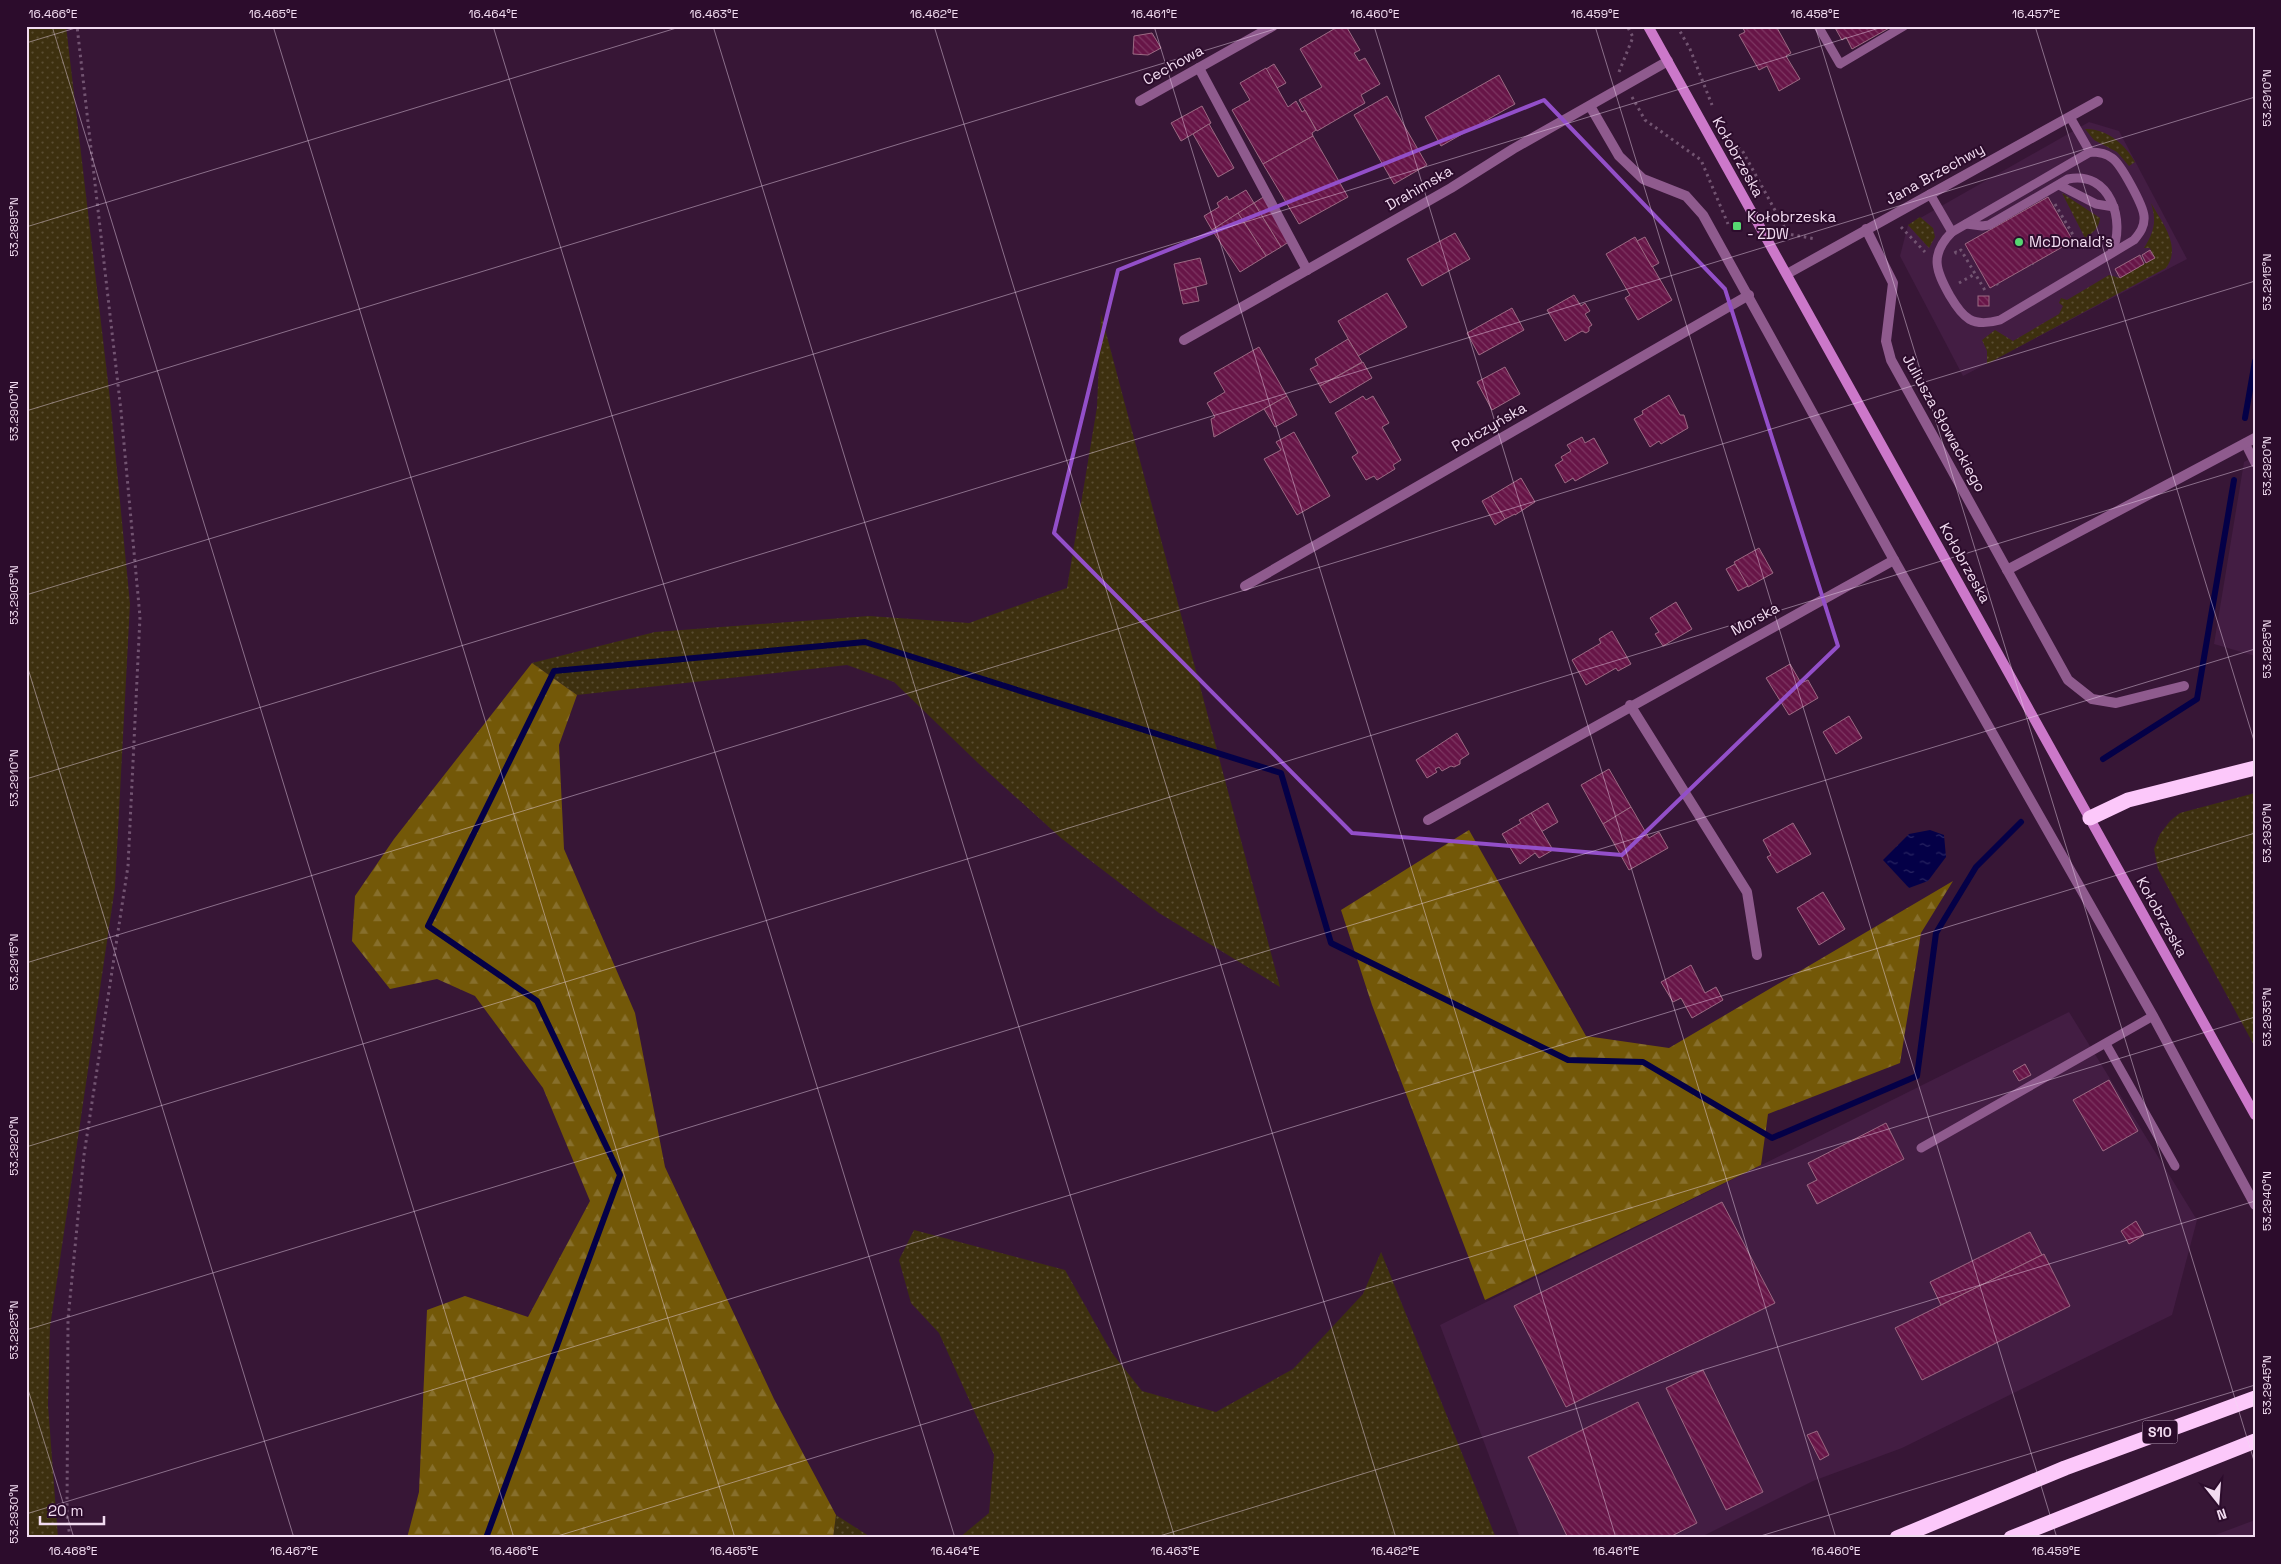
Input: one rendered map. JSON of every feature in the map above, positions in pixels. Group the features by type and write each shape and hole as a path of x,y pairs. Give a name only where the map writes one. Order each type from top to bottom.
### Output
{"highway":[{"path":"2090,818 2128,800 2255,768"},
{"name":"S10","path":"1897,1538 2065,1468 2255,1398"},
{"path":"2011,1538 2255,1440"}],"main road":[{"name":"Kołobrzeska","path":"1648,26 2255,1115"}],"street":[{"name":"Cechowa","path":"1140,100 1273,26"},
{"name":"Drahimska","path":"1184,340 1668,61"},
{"path":"1199,68 1307,270"},
{"name":"Jana Brzechwy","path":"1787,274 2098,101"},
{"path":"1590,106 1619,156 1643,179 1686,196 1703,215 1894,560 2153,1016 2255,1205"},
{"name":"Juliusza Słowackiego","path":"1866,229 1893,283 1886,341 1891,360 2068,680 2092,699 2116,703 2184,686"},
{"name":"Połczyńska","path":"1245,586 1749,295"},
{"path":"2007,570 2250,440"},
{"name":"Morska","path":"1428,820 1630,705 1894,560"},
{"path":"1630,705 1747,892 1757,955"}],"lane":[{"path":"1818,26 1840,64 1904,26"},
{"path":"2070,116 2090,152"},
{"path":"2090,152 2107,155 2118,163 2143,209 2144,222 2139,235 2134,240 2000,320 1984,323 1974,322 1960,315 1938,276 1936,263 1944,240 1952,232 2090,152"},
{"path":"1966,224 1989,225 2068,180 2078,177 2104,190 2114,207 2119,234 2112,252"},
{"path":"2059,185 2096,204 2114,207"},
{"path":"1930,194 1952,232"},
{"path":"2250,440 2255,463"},
{"path":"1921,1148 2153,1016"},
{"path":"2106,1044 2175,1166"}],"path":[{"path":"70,1538 67,1515 68,1319 84,1155 128,866 140,617 121,411 77,26"},
{"path":"1626,26 1633,37 1619,71 1626,85 1645,120 1701,160 1731,231"},
{"path":"1676,26 1690,49 1715,113"},
{"path":"1727,136 1731,143 1742,150 1788,234 1814,240 1822,236"},
{"path":"2048,191 2067,228 2076,240"},
{"path":"1894,214 1900,226 1936,263"},
{"path":"1944,240 1956,253 1961,250 1986,292"},
{"path":"1967,260 1972,257"},
{"path":"1958,284 1975,274"}],"highlighted area":[{"path":"1544,100 1725,289 1838,646 1622,855 1352,833 1054,533 1118,270"}],"shaded area":[{"path":"26,26 66,26 110,399 130,604 115,887 50,1327 48,1405 58,1538 26,1538"},
{"path":"2089,122 2119,131 2187,259 1963,376 1900,256 1908,225"},
{"path":"2085,129 2093,129 2108,135 2121,144 2135,162 2129,166 2117,152 2094,140"},
{"path":"2062,193 2100,218 2095,230 2085,238"},
{"path":"2151,203 2169,235 2171,243 2172,251 2166,268 1987,364 1987,351 1982,340 1995,330 2013,341 2059,314 2063,306 2059,303 2061,298 2067,300 2109,275 2120,278 2154,258 2150,248 2144,248 2150,237 2154,221"},
{"path":"1920,217 1933,228 1935,237 1929,248 1908,225"},
{"path":"1101,314 1280,987 1159,913 1061,838 978,763 894,682 847,665 577,695 532,663 655,632 869,616 969,623 1067,588 1097,407"},
{"path":"2255,456 2255,656 2214,644 2244,462"},
{"path":"2255,793 2255,1047 2158,869 2154,849 2160,834 2170,821 2180,813"},
{"path":"2069,1012 2197,1220 2172,1315 1902,1448 1813,1481 1699,1538 1520,1538 1440,1325"},
{"path":"914,1230 1065,1270 1112,1353 1142,1391 1216,1412 1293,1369 1363,1294 1381,1252 1496,1538 959,1538 989,1513 994,1455 939,1333 911,1303 899,1260"},
{"path":"836,1515 872,1538 833,1538"},
{"path":"2255,1520 2255,1538 2207,1538"}],"green space":[{"path":"532,663 577,695 559,745 564,849 635,1013 665,1167 774,1399 836,1515 833,1538 407,1538 419,1492 427,1310 465,1296 528,1317 590,1201 543,1088 475,996 437,979 390,989 352,941 355,896 394,839"},
{"path":"1469,830 1586,1036 1669,1048 1953,881 1921,933 1900,1063 1768,1114 1761,1165 1485,1300 1372,1005 1341,910"}],"water":[{"path":"1930,830 1944,835 1946,857 1928,881 1909,888 1883,860 1909,834"}],"building":[{"path":"1339,26 1346,26 1360,50 1354,53 1359,61 1365,58 1380,84 1361,95 1365,103 1317,131 1299,100 1322,87 1300,49"},
{"path":"1742,26 1776,26 1791,53 1786,56 1800,79 1779,91 1767,66 1759,70 1739,35 1745,32"},
{"path":"1834,26 1891,27 1852,49 1846,37 1842,40"},
{"path":"1152,33 1161,48 1148,55 1133,54 1134,36"},
{"path":"1274,64 1286,83 1277,88 1266,69"},
{"path":"1266,68 1288,107 1296,101 1302,112 1305,110 1316,130 1312,133 1313,136 1263,164 1232,110 1250,100 1240,83"},
{"path":"1499,75 1515,104 1441,146 1425,117"},
{"path":"1387,96 1427,165 1394,184 1354,115"},
{"path":"1202,106 1211,123 1181,141 1171,123"},
{"path":"1209,124 1234,168 1218,177 1193,134"},
{"path":"1313,136 1348,197 1299,224 1263,164"},
{"path":"1246,190 1254,203 1212,230 1204,216 1219,207 1217,203 1227,196 1229,200"},
{"path":"1265,196 1290,241 1281,247 1254,203"},
{"name":"McDonald's","path":"2048,197 2073,241 1990,288 1965,244"},
{"path":"1254,203 1281,247 1266,256 1238,213"},
{"path":"1238,213 1266,256 1240,272 1212,230"},
{"path":"1455,233 1470,259 1422,286 1407,259"},
{"path":"1635,237 1672,300 1638,320 1625,298 1630,295 1606,254"},
{"path":"1645,237 1659,263 1652,267 1637,241"},
{"path":"2150,250 2155,258 2146,263 2142,255"},
{"path":"2140,255 2144,264 2120,278 2115,269"},
{"path":"1200,258 1207,284 1180,291 1174,264"},
{"path":"1196,287 1199,301 1183,304 1180,291"},
{"path":"1387,293 1407,327 1358,356 1338,321"},
{"path":"1574,295 1581,306 1585,303 1590,311 1585,314 1592,325 1586,333 1582,331 1565,341 1547,310"},
{"path":"1978,296 1989,296 1989,306 1978,306"},
{"path":"1512,308 1524,330 1479,355 1467,333"},
{"path":"1348,339 1362,362 1320,386 1310,369 1318,365 1315,359"},
{"path":"1259,347 1287,396 1214,437 1211,419 1215,417 1207,403 1225,392 1214,373"},
{"path":"1363,362 1372,378 1330,403 1320,386"},
{"path":"1505,367 1520,394 1492,410 1477,382"},
{"path":"1669,395 1680,415 1684,415 1688,428 1661,444 1659,441 1650,447 1634,419 1643,414 1642,411"},
{"path":"1287,396 1297,415 1275,427 1264,409"},
{"path":"1363,396 1366,400 1373,396 1389,423 1382,427 1401,460 1393,465 1395,469 1377,480 1374,476 1366,480 1352,457 1358,453 1335,413"},
{"path":"1294,432 1330,496 1297,515 1264,459 1281,450 1276,442"},
{"path":"1582,437 1585,443 1594,438 1608,463 1575,481 1573,478 1565,483 1555,465 1563,460 1561,457 1571,451 1567,445"},
{"path":"1521,478 1535,502 1505,519 1491,496"},
{"path":"1491,496 1505,519 1495,525 1482,501"},
{"path":"1759,548 1773,573 1748,587 1734,562"},
{"path":"1735,564 1748,586 1738,591 1726,569"},
{"path":"1676,602 1692,629 1663,646 1655,634 1659,632 1650,618"},
{"path":"1612,631 1631,664 1618,671 1616,668 1586,685 1572,660 1601,643 1599,639"},
{"path":"1790,664 1801,683 1808,680 1818,698 1789,715 1766,678"},
{"path":"1849,716 1862,738 1836,754 1823,732"},
{"path":"1457,733 1469,754 1460,760 1460,764 1442,771 1439,767 1435,769 1437,772 1427,778 1416,760"},
{"path":"1609,769 1631,807 1603,824 1581,785"},
{"path":"1548,803 1558,822 1541,832 1531,813"},
{"path":"1631,807 1649,838 1659,832 1668,848 1629,870 1603,824"},
{"path":"1531,813 1553,850 1539,858 1535,853 1520,864 1502,834 1521,823 1519,820"},
{"path":"1793,823 1811,854 1777,873 1767,857 1771,855 1763,840"},
{"path":"1823,892 1845,929 1819,945 1797,908"},
{"path":"1691,965 1705,993 1716,987 1723,1000 1692,1018 1681,998 1673,1002 1661,982"},
{"path":"2025,1064 2031,1075 2019,1081 2013,1071"},
{"path":"2109,1080 2138,1131 2103,1151 2073,1100"},
{"path":"1886,1123 1904,1159 1817,1204 1807,1185 1817,1180 1808,1163"},
{"path":"1722,1202 1775,1303 1566,1407 1514,1306"},
{"path":"2136,1221 2144,1235 2129,1244 2121,1231"},
{"path":"2030,1232 2042,1255 1941,1305 1930,1282"},
{"path":"2044,1254 2070,1306 1922,1380 1895,1328"},
{"path":"1703,1370 1763,1492 1726,1510 1666,1388"},
{"path":"1638,1402 1697,1523 1668,1538 1568,1538 1528,1457"},
{"path":"1817,1431 1829,1455 1820,1460 1807,1435"}],"waterway":[{"path":"2245,418 2255,361"},
{"path":"2103,759 2197,699 2234,480"},
{"path":"486,1538 620,1175 537,1001 428,926 554,671 865,642 1281,773 1331,943 1568,1060 1643,1062 1772,1138 1917,1076 1936,933 1976,867 2021,822"}],"place":[{"name":"Kołobrzeska - ZDW","path":"1737,226"},
{"name":"McDonald's","path":"2019,242"}]}
